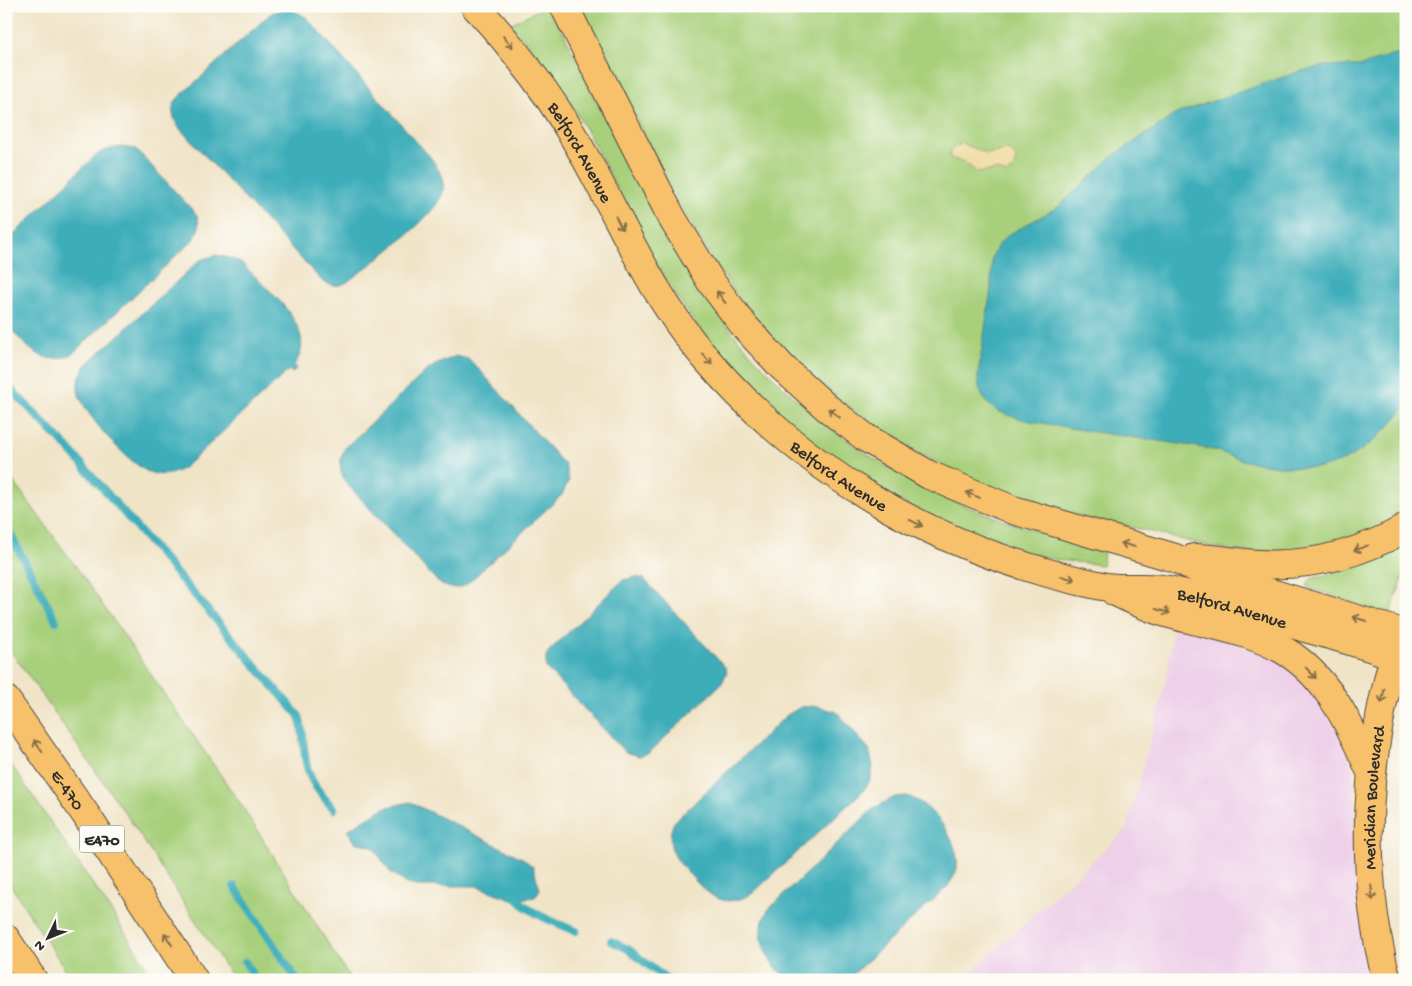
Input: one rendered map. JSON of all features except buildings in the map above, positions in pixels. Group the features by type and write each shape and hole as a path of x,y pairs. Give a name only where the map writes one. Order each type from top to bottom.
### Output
{"main road":[{"name":"Belford Avenue","path":"475,6 516,52 557,111 589,164 646,274 671,314 702,354 764,419 820,465 853,488 928,530 994,557 1102,586 1167,589 1263,616 1403,640"},
{"name":"Belford Avenue","path":"564,6 694,258 740,322 771,356 803,388 874,443 945,482 1041,520 1175,558 1208,574 1403,640"},
{"path":"1175,558 1213,558 1257,564 1298,563 1338,556 1369,545 1406,528"},
{"path":"1102,586 1158,610 1251,636 1292,655 1318,679 1339,708 1354,734 1371,774"},
{"name":"Meridian Boulevard","path":"1387,980 1379,945 1371,884 1368,819 1371,774 1378,721 1386,681 1403,640"},
{"name":"E-470","path":"6,700 91,823 194,980"},
{"path":"6,939 32,980"}],"shaded area":[{"path":"1174,623 1272,656 1313,690 1349,753 1354,782 1357,889 1371,980 963,980 1126,830 1166,681"}],"green space":[{"path":"548,6 564,34 637,182 669,240 709,302 761,364 821,420 853,445 888,467 923,487 967,507 1104,552 1102,565 1043,557 986,540 930,517 877,487 826,453 779,414 735,371 697,324 663,275 578,116 551,75 510,24"},
{"path":"579,6 1406,6 1406,515 1364,536 1320,550 1304,552 1246,552 1228,550 1089,519 1053,509 998,490 946,467 896,439 850,408 807,372 767,331 731,287 683,210"},
{"path":"6,471 84,578 240,803 351,980 234,980 130,820 6,644"},
{"path":"1406,545 1406,568 1390,615 1308,588 1307,584 1311,579 1357,566"},
{"path":"6,757 113,914 155,980 72,980 6,878"}],"sand":[{"path":"962,143 987,154 1008,150 1016,157 1014,167 1007,174 996,170 978,173 964,162 950,158 950,150"}],"water":[{"path":"286,7 306,17 432,159 443,182 443,191 438,202 416,227 370,265 346,283 339,285 330,285 322,281 180,129 173,114 175,102 178,98 270,14"},
{"path":"1406,54 1406,405 1390,425 1370,444 1347,459 1334,464 1314,468 1285,467 1247,461 1204,448 1092,432 1025,420 996,410 988,403 980,391 978,375 991,289 992,258 998,245 1008,235 1058,207 1113,156 1178,113 1301,71 1324,66 1361,66 1388,56"},
{"path":"120,147 136,149 197,215 198,231 193,240 71,355 60,358 42,356 27,346 6,324 6,242 95,156 103,151"},
{"path":"217,255 234,259 244,265 288,311 296,324 301,338 301,352 294,365 297,368 292,373 289,370 185,467 168,474 154,474 130,459 96,423 81,399 78,390 79,380 86,365 200,260"},
{"path":"456,356 468,359 477,367 565,465 569,480 562,495 466,585 449,588 434,578 346,483 340,466 345,448 425,372 435,365"},
{"path":"637,577 644,579 725,667 727,672 722,683 649,753 639,756 625,752 546,668 546,656 549,651 623,580"},
{"path":"817,706 837,712 869,749 873,767 870,780 864,790 753,893 734,900 726,901 719,899 705,890 676,858 670,838 674,822 787,715 801,707"},
{"path":"905,796 915,799 924,805 942,823 954,845 957,856 957,869 952,880 947,887 847,980 788,980 768,957 764,948 761,930 768,910 874,808 895,797"},
{"path":"410,802 524,859 533,867 540,889 535,897 514,900 476,886 416,886 407,884 390,872 373,847 355,842 347,830 384,808"}],"waterway":[{"path":"6,384 68,448 299,716 306,762 310,775 320,793 334,809"},
{"path":"6,526 56,621"},
{"path":"234,886 297,980"},
{"path":"512,892 525,906 533,911 576,931"},
{"path":"611,941 628,949 667,980"},
{"path":"245,962 256,980"}]}
